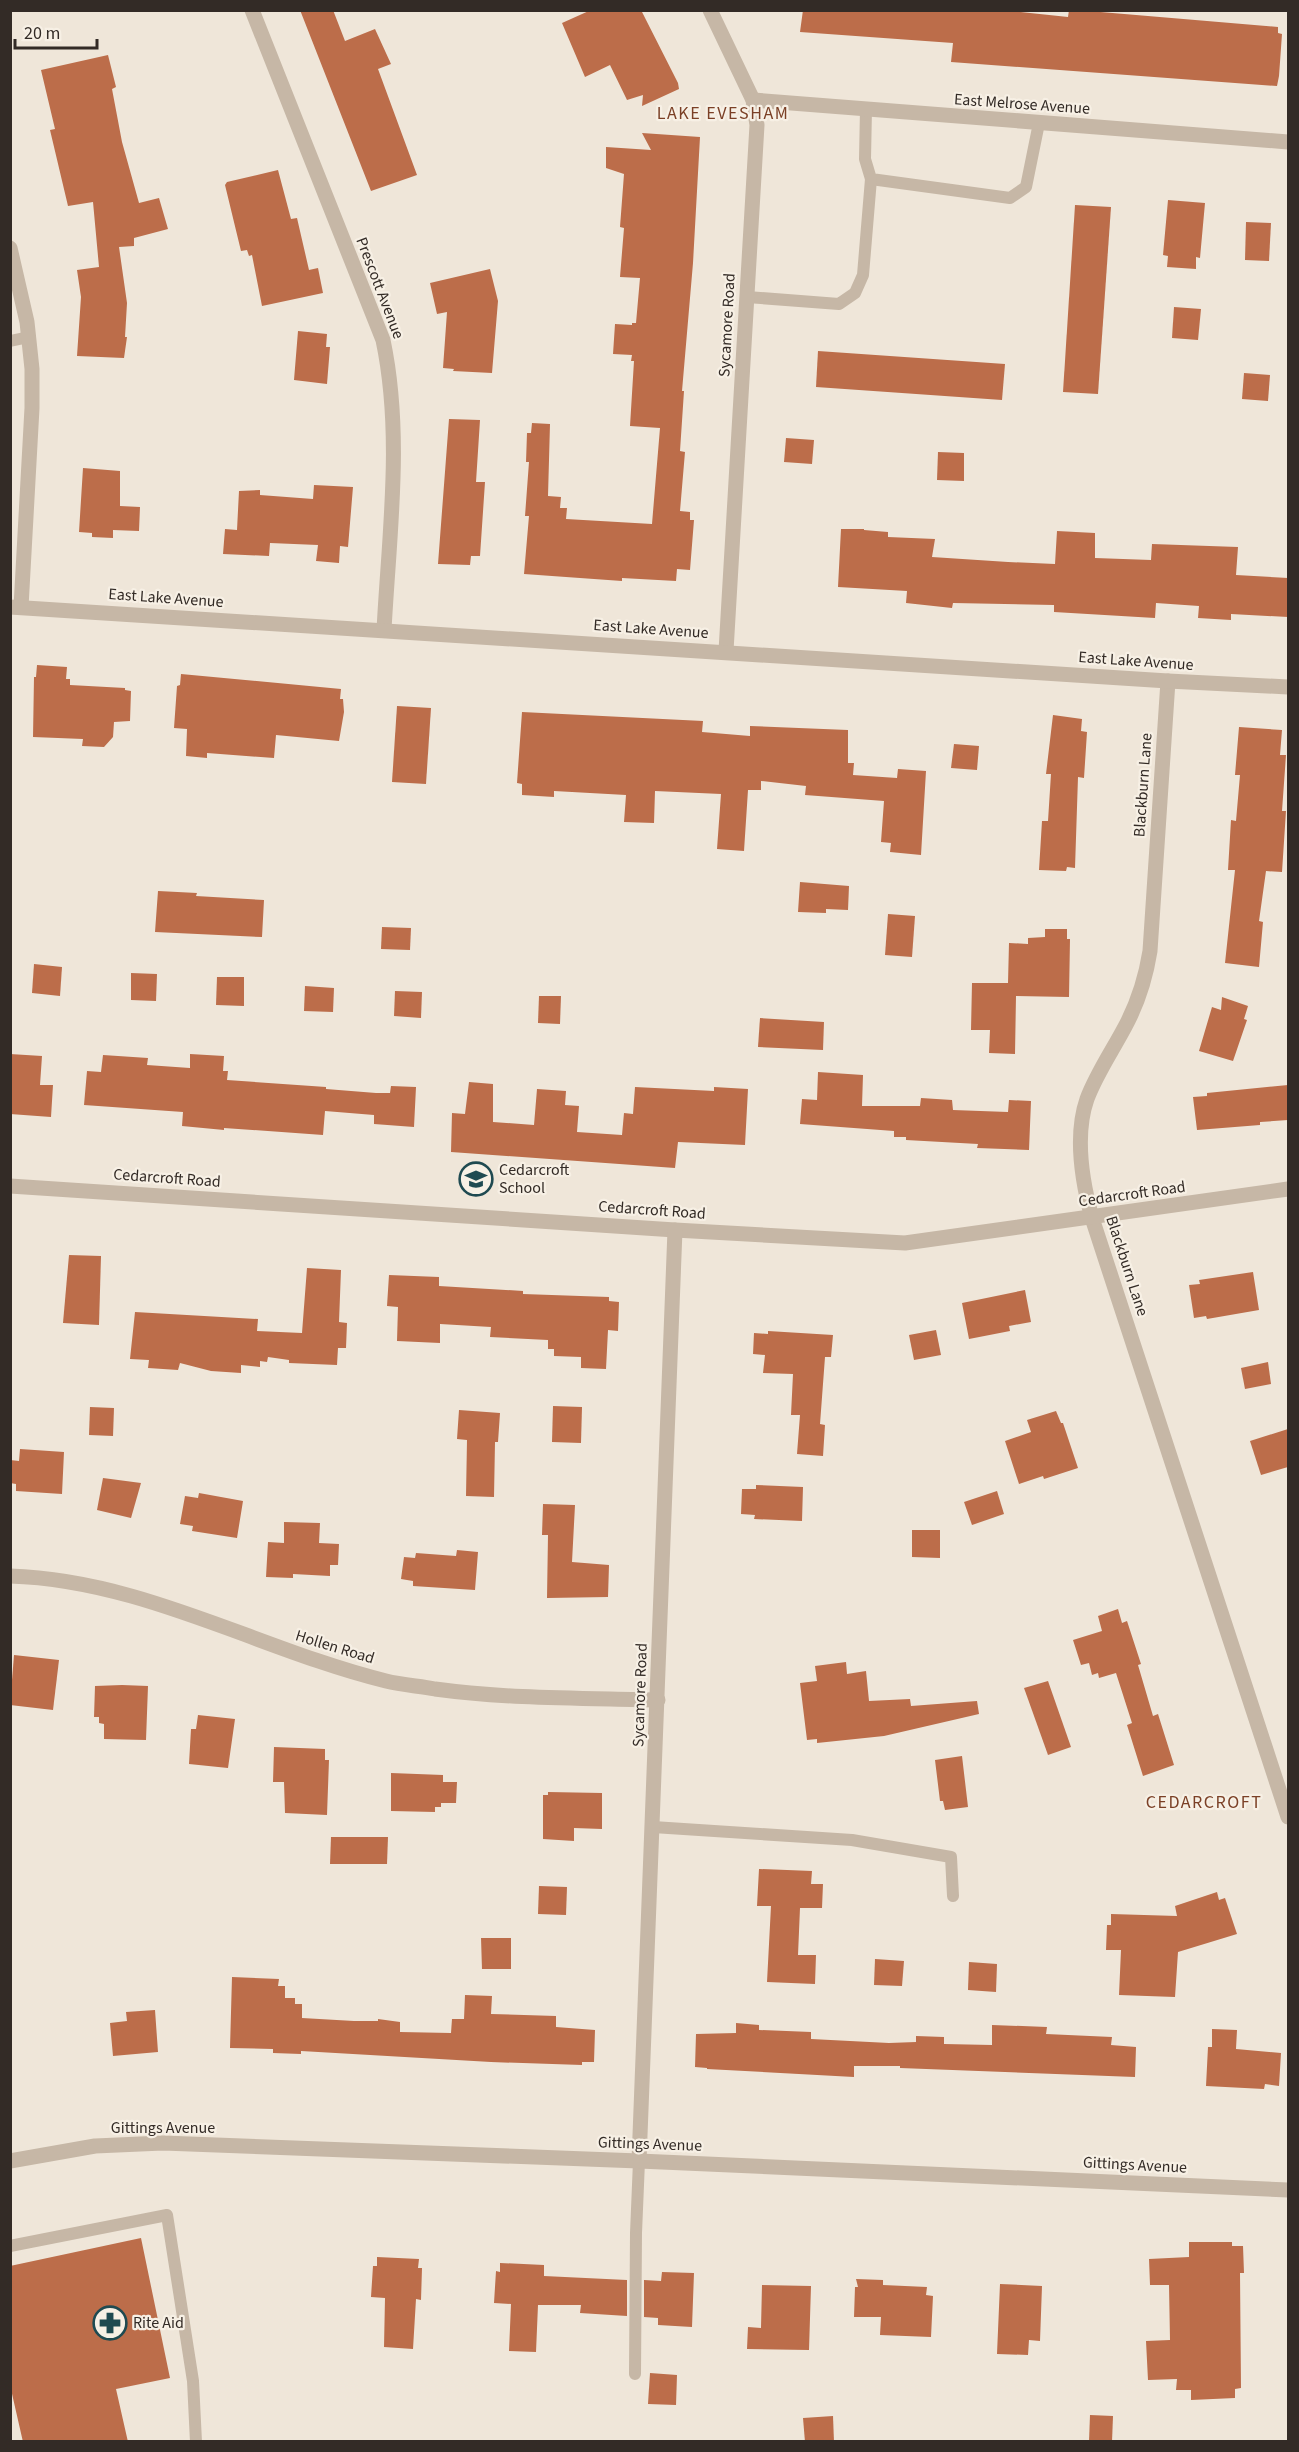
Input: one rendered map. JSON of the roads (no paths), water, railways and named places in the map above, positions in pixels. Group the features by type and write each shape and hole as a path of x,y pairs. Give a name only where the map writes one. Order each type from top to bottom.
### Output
{"street":[{"name":"Prescott Avenue","path":"252,10 382,340 390,372 394,448 384,630"},
{"name":"Sycamore Road","path":"710,10 753,100 757,125 726,651"},
{"name":"East Melrose Avenue","path":"753,100 1288,142"},
{"path":"10,249 28,337 32,369 32,408 16,607"},
{"name":"East Lake Avenue","path":"16,607 1288,687"},
{"name":"Blackburn Lane","path":"1168,681 1147,971 1128,1020 1086,1101 1081,1165 1092,1218 1288,1817"},
{"name":"Cedarcroft Road","path":"10,1186 905,1243 1288,1189"},
{"name":"Sycamore Road","path":"639,2162 675,1230"},
{"name":"Hollen Road","path":"10,1576 72,1584 165,1604 272,1646 388,1682 458,1692 528,1697 658,1700"},
{"name":"Gittings Avenue","path":"10,2161 95,2146 163,2143 1288,2190"}],"lane":[{"path":"747,297 839,304 855,293 862,275 871,179 865,159 866,109"},
{"path":"871,179 1010,198 1026,187 1039,123"},
{"path":"10,341 28,337"},
{"path":"653,1827 852,1840 951,1857 953,1896"},
{"path":"635,2373 639,2162"},
{"path":"10,2246 167,2215 193,2381 196,2442"}],"place":[{"name":"Cedarcroft School","path":"476,1179"},
{"name":"Rite Aid","path":"110,2323"}],"district":[{"name":"LAKE EVESHAM","path":"723,113"},
{"name":"CEDARCROFT","path":"1204,1802"}]}
